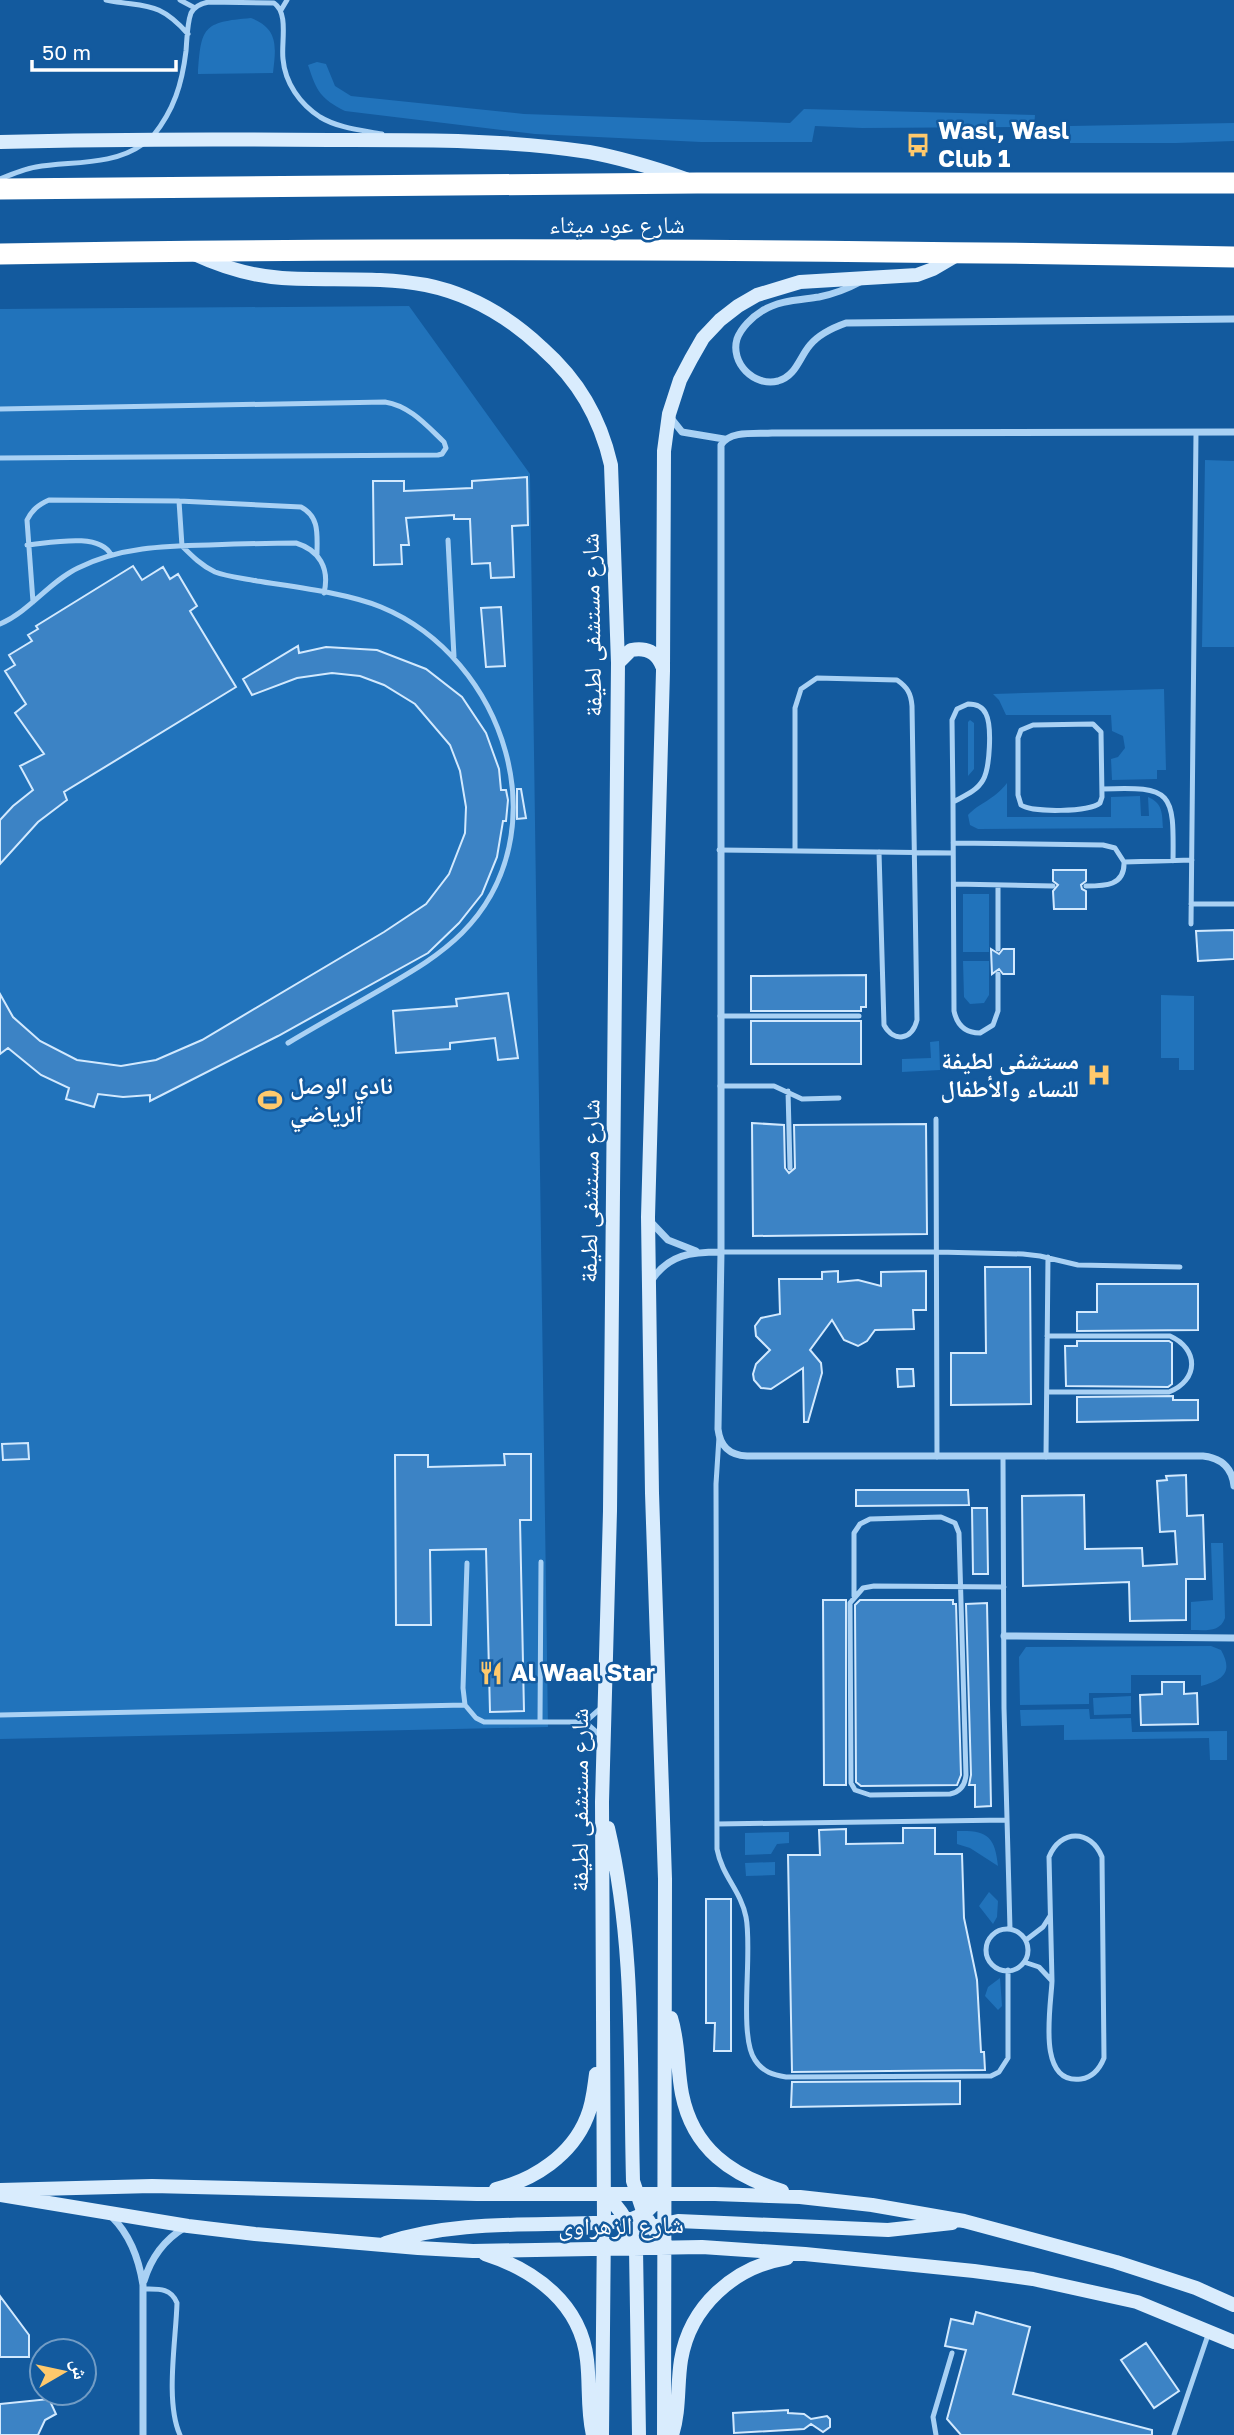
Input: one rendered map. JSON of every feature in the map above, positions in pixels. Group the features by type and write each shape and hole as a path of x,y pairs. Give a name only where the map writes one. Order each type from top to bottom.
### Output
{"highway":[{"name":"شارع عود ميثاء","path":"0,189 697,183 1234,183"},
{"name":"شارع عود ميثاء","path":"0,254 187,251 963,252 1234,257"}],"main road":[{"path":"0,142 150,138 412,140 535,146 590,153 645,165 697,183"},
{"name":"شارع مستشفى لطيفة","path":"187,251 216,264 279,278 391,281 426,285 463,296 497,312 553,358 585,396 597,417 611,465 618,663 610,1511 602,1802 604,2250 601,2435"},
{"path":"664,2435 665,1879 654,1559 648,1217 663,671 664,451 668,414 680,380 703,338 720,320 757,295 800,282 917,275 963,252"},
{"path":"618,663 631,650 645,649 658,657 663,671"},
{"path":"602,1802 613,1851 627,1947 633,2181 647,2220 666,2248"},
{"path":"666,2004 674,2028 682,2093 697,2133 709,2151 735,2173 750,2181 800,2197"},
{"path":"477,2194 503,2188 527,2178 548,2166 567,2149 587,2117 603,2046"},
{"name":"شارع الزهراوى","path":"0,2190 152,2186 477,2194 604,2193 800,2197 872,2204 964,2221 1116,2262 1196,2288 1234,2305"},
{"path":"604,2193 617,2206 629,2227 636,2249 639,2435"},
{"path":"647,2220 664,2194"},
{"name":"شارع الزهراوى","path":"0,2195 188,2226 381,2245 474,2251 702,2248 806,2254 974,2270 1033,2279 1138,2302 1234,2342"},
{"path":"604,2250 629,2227 647,2220 888,2230 964,2221"},
{"path":"381,2245 415,2233 486,2224 604,2223 629,2227"},
{"path":"474,2251 522,2268 551,2290 572,2314 582,2337 587,2359 593,2435"},
{"path":"672,2435 678,2416 684,2345 700,2312 711,2297 729,2282 753,2269 779,2259 806,2254"}],"street":[{"path":"867,278 822,297 777,304 762,311 741,330 737,339 738,360 743,369 760,381 780,380 796,368 809,346 820,336 846,323 1234,318"},
{"path":"668,414 673,424 682,432 724,439 772,433 1234,432"},
{"path":"724,439 720,452 719,1437 728,1451 737,1456 1210,1457 1228,1467 1234,1486"},
{"path":"648,1217 668,1240 700,1252"},
{"path":"649,1284 657,1272 674,1258 700,1252 721,1252"},
{"path":"1004,1636 1234,1638"},
{"path":"107,2211 128,2237 138,2260 143,2287 141,2433"},
{"path":"143,2287 150,2263 163,2244 188,2226"}],"lane":[{"path":"106,0 139,2 154,6 173,18 188,34"},
{"path":"180,0 195,8"},
{"path":"287,0 281,10 283,61 295,94 321,118 338,125 412,140"},
{"path":"0,179 35,167 121,155 150,138 171,109 178,93 183,76 191,14 195,8 209,2 268,2 274,3 281,10"},
{"path":"0,409 385,402 411,411 444,442 446,448 438,455 0,458"},
{"path":"1191,924 1196,433"},
{"path":"33,602 27,520 31,511 49,500 179,501 301,507 312,515 316,522 317,554 326,572 324,593"},
{"path":"179,501 182,545 197,561 216,572 380,606 411,622 454,657 494,717 505,743 511,769 514,799 508,856 482,909 464,932 442,951 288,1043"},
{"path":"448,540 454,657"},
{"path":"27,545 89,541 104,545 111,555"},
{"path":"0,624 22,612 60,579 78,568 135,549 182,545 296,543 317,554"},
{"path":"795,851 795,708 801,689 817,678 897,680 906,686 911,695 917,1020 910,1034 903,1038 894,1037 884,1026 879,852"},
{"path":"953,802 974,790 983,781 988,770 987,717 985,711 974,704 957,709 952,720 954,1011 959,1025 965,1030 980,1033 993,1025 998,1011 998,974"},
{"path":"1033,725 1097,726 1101,736 1102,789 1100,803 1088,809 1031,809 1021,805 1018,794 1018,738 1021,730 1033,725"},
{"path":"1102,789 1146,788 1167,800 1172,811 1173,861"},
{"path":"953,843 1109,845 1119,851 1124,862 1122,875 1112,884 1086,886"},
{"path":"719,850 953,853"},
{"path":"1124,862 1192,860"},
{"path":"954,884 1054,886"},
{"path":"998,885 998,949"},
{"path":"1191,904 1234,904"},
{"path":"720,1016 859,1016"},
{"path":"720,1086 774,1086 802,1098 839,1098"},
{"path":"788,1091 790,1168"},
{"path":"936,1119 937,1457"},
{"path":"721,1252 1031,1254 1078,1265 1180,1267"},
{"path":"1046,1457 1048,1257"},
{"path":"1046,1392 1169,1392 1185,1382 1192,1364 1186,1346 1170,1336 1047,1336"},
{"path":"719,1437 716,1504 717,1849 721,1868 740,1899 747,1919 748,2042 754,2059 762,2069 786,2077 991,2076 999,2072 1008,2057 1008,1970"},
{"path":"1003,1457 1010,1929"},
{"path":"941,1517 951,1520 959,1533 966,1775 960,1790 950,1794 870,1795 855,1790 850,1783 849,1611 854,1595 854,1533 860,1524 870,1519 941,1517"},
{"path":"540,1722 541,1562"},
{"path":"467,1563 463,1688 465,1705 476,1718 484,1722 585,1722 603,1737"},
{"path":"854,1595 863,1588 874,1586 1004,1587"},
{"path":"0,1715 465,1705"},
{"path":"585,1722 603,1706"},
{"path":"717,1824 1007,1820"},
{"path":"1066,1837 1084,1837 1098,1849 1102,1857 1104,1950 1104,2058 1096,2072 1089,2077 1073,2079 1058,2072 1053,2065 1050,2049 1052,1981 1052,1913 1048,1866 1052,1849 1066,1837"},
{"path":"1026,1941 1043,1927 1052,1913"},
{"path":"1010,1929 1022,1935 1026,1941 1027,1955 1020,1966 1002,1970 992,1963 987,1946 993,1935 1010,1929"},
{"path":"1024,1962 1044,1971 1052,1981"},
{"path":"143,2287 166,2290 173,2295 177,2303 172,2401 174,2420 180,2435"},
{"path":"1174,2435 1209,2330"},
{"path":"936,2435 933,2417 951,2353"}],"shaded area":[{"path":"251,18 267,28 274,40 273,73 198,74 203,37 208,30 223,22"},
{"path":"317,62 326,64 335,86 351,96 524,114 790,123 804,109 1035,115 1034,127 815,126 812,142 701,142 535,134 345,111 325,98 317,88 308,65"},
{"path":"1234,123 1234,141 1070,143 1070,126"},
{"name":"نادي الوصل الرياضي","path":"409,306 530,474 548,1727 0,1739 0,309"},
{"path":"1205,460 1234,461 1234,647 1202,647"},
{"path":"1164,689 1166,770 1157,770 1157,779 1112,780 1111,759 1118,757 1125,748 1123,736 1112,731 1111,715 1006,715 993,694"},
{"path":"970,720 974,723 974,769 968,776 968,722"},
{"path":"1007,783 1007,817 1111,817 1111,797 1140,796 1141,816 1149,816 1148,797 1153,799 1162,814 1163,828 978,829 970,825 968,815 997,794"},
{"path":"963,894 989,894 989,952 963,952"},
{"path":"963,961 989,961 989,995 984,1003 970,1004 964,997"},
{"path":"1161,995 1194,996 1194,1070 1179,1070 1179,1058 1161,1058"},
{"path":"939,1041 940,1070 902,1072 902,1059 931,1058 930,1042"},
{"path":"1211,1543 1223,1543 1225,1618 1223,1623 1215,1628 1191,1630 1191,1602 1213,1600"},
{"path":"1211,1646 1221,1650 1226,1670 1220,1678 1201,1686 1201,1675 1131,1675 1131,1693 1089,1693 1089,1704 1020,1705 1019,1657 1026,1647"},
{"path":"1131,1696 1131,1714 1094,1715 1093,1698"},
{"path":"1089,1709 1090,1719 1131,1718 1132,1732 1227,1731 1227,1760 1210,1760 1209,1738 1064,1740 1064,1725 1021,1726 1020,1710"},
{"path":"957,1831 976,1832 988,1837 995,1848 998,1866 970,1848 957,1844"},
{"path":"789,1832 789,1843 777,1844 771,1854 745,1855 745,1833"},
{"path":"775,1862 775,1875 746,1876 745,1863"},
{"path":"989,1892 998,1901 997,1917 993,1924 979,1906"},
{"path":"1000,1978 1002,2006 998,2010 985,1996 988,1987"}],"building":[{"path":"527,477 528,525 512,526 514,577 491,578 490,563 472,564 470,519 454,519 454,515 406,518 409,545 401,545 402,564 374,565 373,481 404,481 404,491 472,488 472,481"},
{"path":"133,566 142,580 163,567 170,579 178,574 197,606 190,611 236,687 64,792 67,800 38,822 0,864 0,820 33,790 20,766 44,754 15,713 26,704 5,671 15,665 9,655 32,641 28,635 38,629 36,626"},
{"path":"501,607 505,666 486,667 481,608"},
{"path":"298,646 299,653 326,647 377,650 426,669 462,697 486,733 499,769 501,790 506,790 508,800 497,857 482,894 459,923 428,953 278,1036 150,1101 150,1095 123,1097 98,1094 94,1107 66,1099 69,1088 41,1075 8,1048 0,1054 0,994 13,1017 40,1041 77,1060 121,1066 156,1060 202,1040 384,932 426,904 449,874 465,833 466,807 460,771 450,745 415,704 384,685 360,676 332,673 297,678 252,695 243,679"},
{"path":"517,789 521,789 526,818 517,819"},
{"path":"1053,870 1086,870 1086,881 1081,885 1086,891 1086,909 1054,909 1053,891 1058,885 1053,881"},
{"path":"1234,930 1234,959 1198,961 1196,931"},
{"path":"991,949 999,954 1003,949 1014,949 1014,974 1003,974 999,969 992,974"},
{"path":"866,975 866,1007 861,1007 861,1011 751,1011 751,976"},
{"path":"508,993 518,1058 498,1060 495,1038 450,1043 450,1049 396,1053 393,1011 457,1006 456,999"},
{"path":"751,1021 861,1021 861,1064 751,1064"},
{"path":"752,1123 784,1125 785,1168 789,1173 795,1168 794,1125 926,1124 927,1234 753,1236"},
{"path":"985,1267 1030,1267 1031,1404 951,1405 951,1353 986,1353"},
{"path":"838,1271 838,1282 858,1280 881,1286 881,1272 926,1271 926,1310 913,1310 914,1329 875,1330 867,1341 858,1346 844,1340 832,1320 810,1350 821,1363 822,1373 808,1422 804,1422 803,1368 771,1389 761,1388 754,1380 756,1364 770,1350 756,1336 755,1326 761,1318 780,1314 779,1279 822,1279 822,1272"},
{"path":"1097,1284 1198,1284 1198,1330 1077,1331 1077,1312 1097,1312"},
{"path":"1077,1341 1169,1341 1172,1343 1172,1384 1168,1387 1066,1386 1065,1346 1077,1346"},
{"path":"897,1369 913,1369 914,1386 898,1387"},
{"path":"1173,1396 1173,1400 1198,1400 1198,1420 1077,1422 1077,1397"},
{"path":"28,1443 29,1459 3,1460 2,1444"},
{"path":"504,1454 531,1454 531,1520 520,1520 524,1711 490,1712 486,1549 430,1550 431,1625 396,1625 395,1455 428,1455 428,1467 505,1465"},
{"path":"1186,1475 1187,1516 1203,1515 1205,1579 1186,1579 1186,1620 1130,1621 1129,1582 1023,1586 1022,1496 1084,1495 1085,1549 1142,1548 1143,1566 1177,1564 1175,1531 1160,1532 1157,1481 1167,1480 1166,1476"},
{"path":"856,1490 968,1490 969,1505 856,1506"},
{"path":"972,1508 987,1508 988,1574 973,1574"},
{"path":"823,1600 846,1600 846,1785 824,1785"},
{"path":"860,1600 953,1600 953,1604 956,1604 961,1775 957,1785 861,1786 856,1782 855,1605"},
{"path":"987,1603 991,1806 975,1807 975,1785 969,1785 971,1775 966,1604"},
{"path":"1162,1682 1184,1682 1184,1694 1197,1693 1198,1724 1141,1725 1140,1695 1162,1694"},
{"path":"903,1828 935,1828 935,1854 962,1854 964,1918 977,1980 981,2052 984,2052 985,2070 792,2072 788,1855 820,1855 819,1830 846,1829 846,1844 903,1843"},
{"path":"706,1899 731,1899 731,2051 714,2051 715,2023 706,2023"},
{"path":"960,2081 960,2104 791,2107 792,2082"},
{"path":"0,2296 29,2337 28,2357 0,2357"},
{"path":"976,2312 1030,2327 1013,2394 1152,2430 1152,2435 961,2435 947,2419 966,2350 945,2346 951,2319 973,2324"},
{"path":"1146,2343 1179,2391 1154,2408 1121,2360"},
{"path":"28,2401 28,2407 53,2407 56,2414 45,2420 38,2435 0,2435 0,2404"},
{"path":"788,2410 788,2413 804,2414 811,2419 827,2416 830,2419 830,2427 823,2432 811,2424 804,2429 734,2433 733,2413"}],"place":[{"name":"Wasl, Wasl Club 1","path":"918,145"},
{"name":"مستشفى لطيفة للنساء والأطفال","path":"1099,1075"},
{"name":"نادي الوصل الرياضي","path":"270,1100"},
{"name":"Al Waal Star","path":"491,1673"}]}
